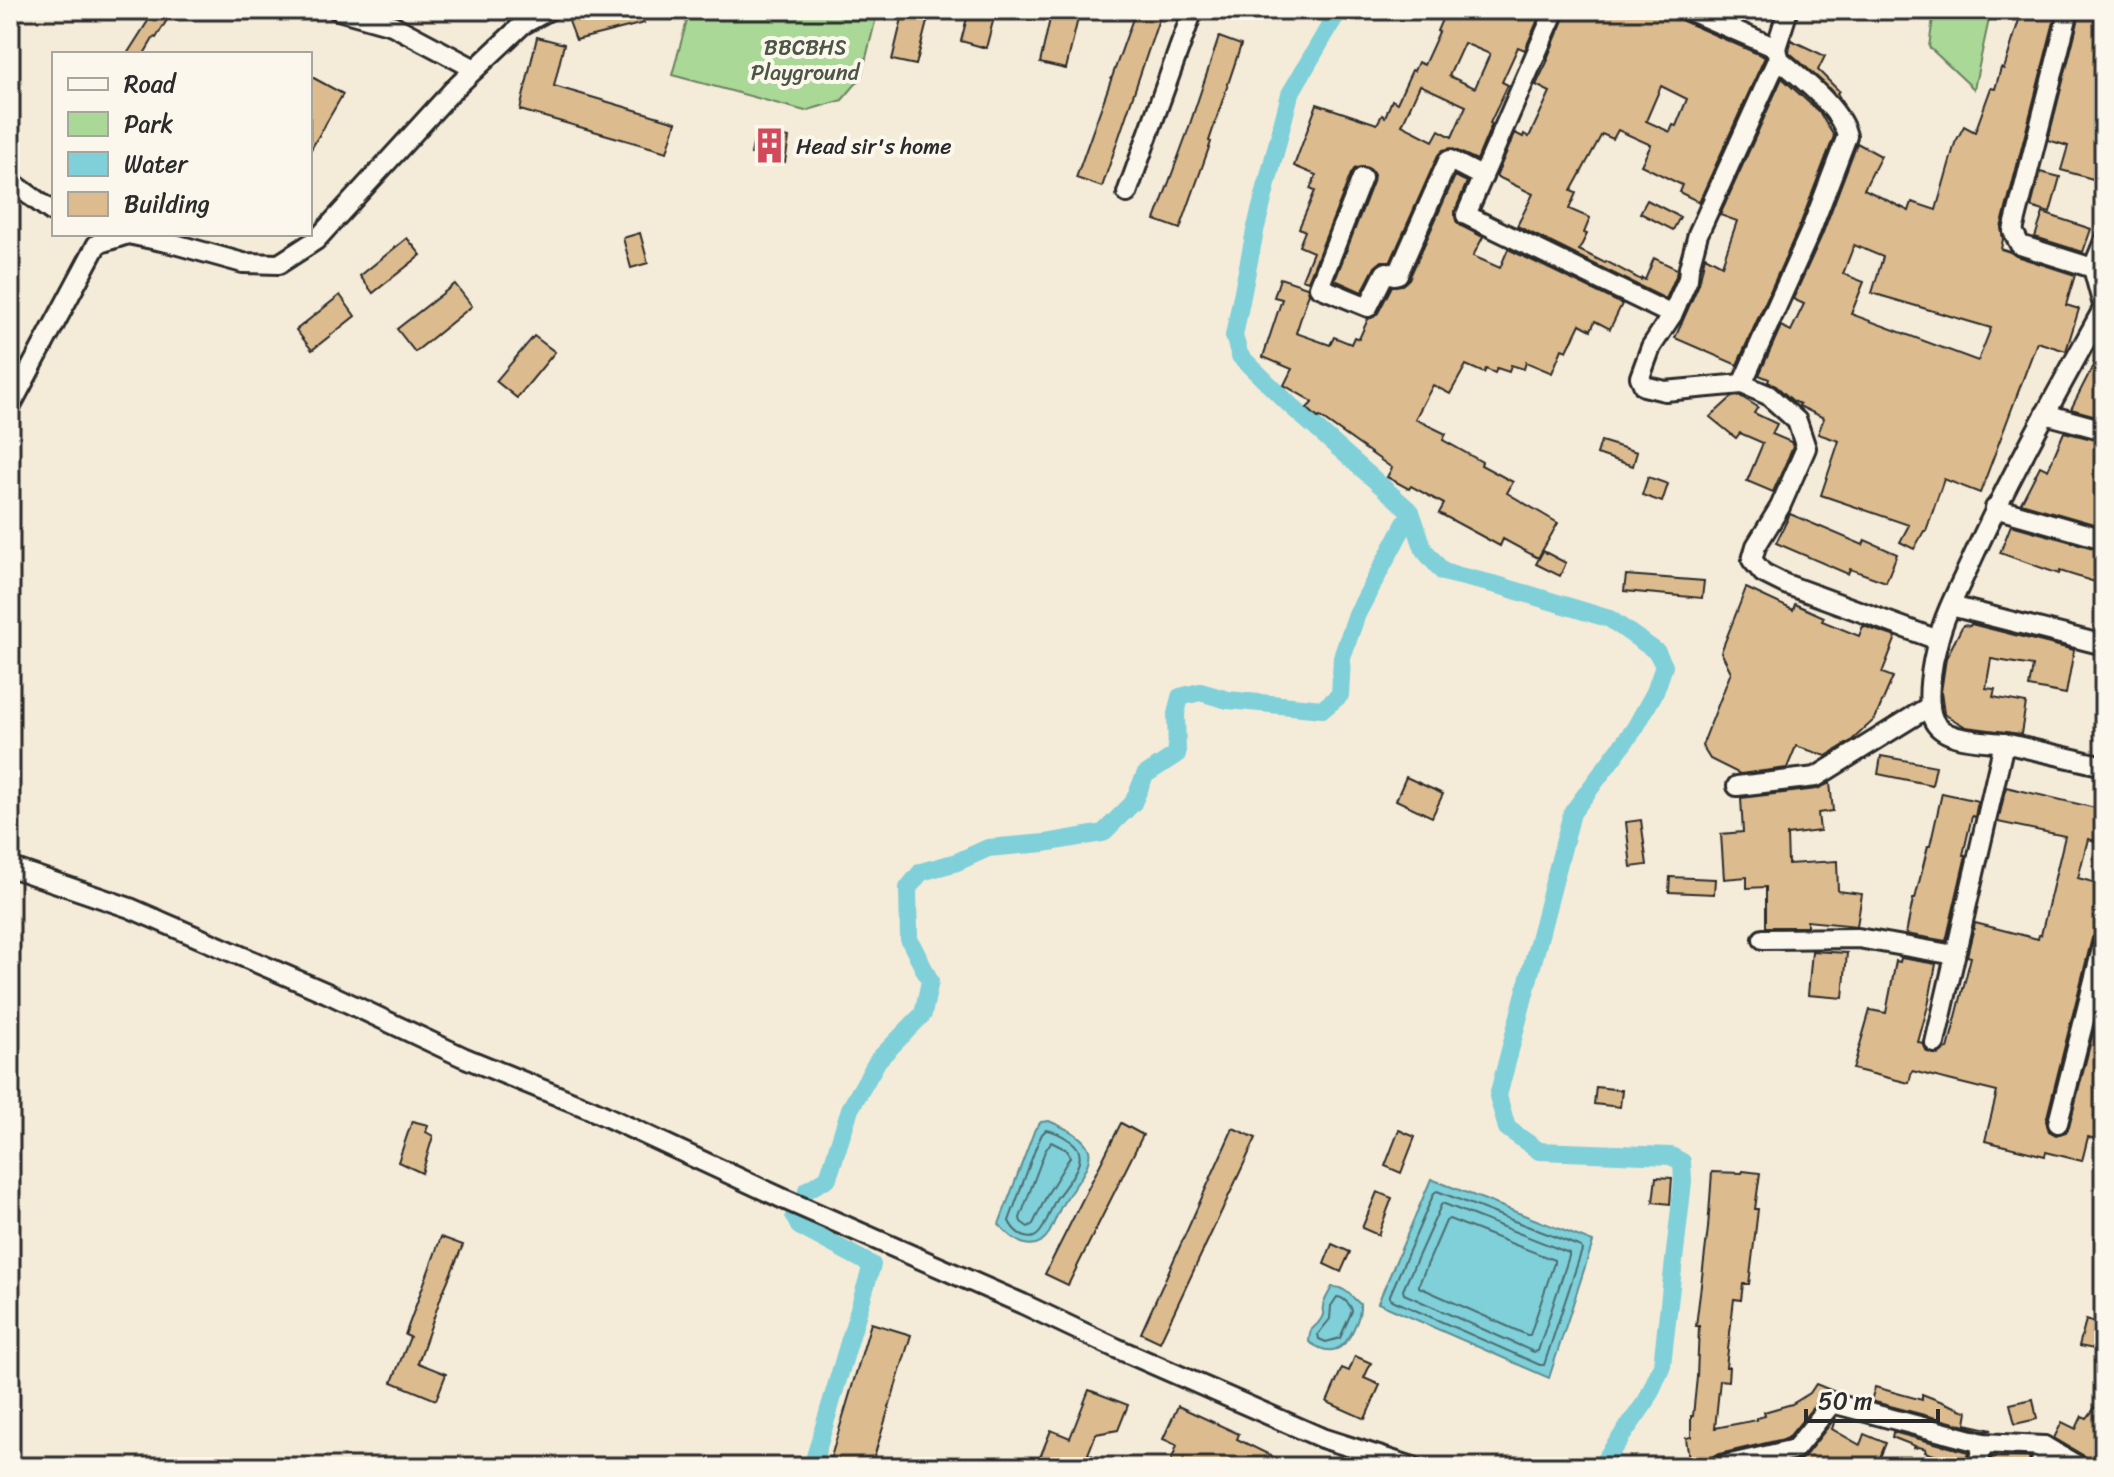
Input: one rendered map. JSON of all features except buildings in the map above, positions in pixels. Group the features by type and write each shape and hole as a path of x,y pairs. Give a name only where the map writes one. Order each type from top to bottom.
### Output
{"street":[{"path":"338,10 392,25 475,69"},
{"path":"138,236 243,263 279,264 316,240 453,90 522,25 549,10"},
{"path":"1127,193 1193,10"},
{"path":"1555,10 1466,211 1467,216 1672,315"},
{"path":"1688,10 1777,53 1826,101 1845,128 1847,136 1811,230 1742,384"},
{"path":"1788,10 1777,53 1698,234 1688,279 1672,315 1651,347 1640,377 1644,386 1665,391 1742,384 1768,395 1797,421 1806,448 1780,507 1756,546 1752,560 1763,573 1785,584 1938,640"},
{"path":"2069,10 2013,231 2020,245 2093,268"},
{"path":"1362,178 1319,287 1368,307 1385,273 1398,274 1448,161 1483,177"},
{"path":"10,181 52,212"},
{"path":"10,407 90,239 113,236"},
{"path":"2104,241 2093,268 2104,309 1995,508 1951,606 1938,640 1931,677 1930,706 1933,722 1947,736 2004,743 2104,766"},
{"path":"2045,414 2104,430"},
{"path":"1995,508 2104,539"},
{"path":"1951,606 2104,645"},
{"path":"1737,786 1816,777 1930,706"},
{"path":"1935,1043 2004,743"},
{"path":"10,867 130,908 327,993 463,1057 590,1109 809,1211 1322,1438 1413,1467"},
{"path":"1763,939 1858,938 1955,955"},
{"path":"2058,1123 2104,941"},
{"path":"1718,1467 1795,1449 1832,1403 1983,1443 2044,1446 2080,1467"},
{"path":"1977,1467 1983,1443"},
{"path":"2040,1467 2044,1446"}],"green space":[{"name":"BBCBHS Playground","path":"690,10 878,10 861,78 842,100 805,111 672,75"},
{"path":"1934,10 1991,10 1974,89 1929,47"}],"water":[{"path":"1049,1121 1082,1140 1089,1150 1088,1164 1062,1205 1049,1233 1037,1244 1023,1244 999,1224 1035,1129 1041,1122"},
{"path":"1431,1179 1593,1242 1549,1378 1378,1303"},
{"path":"1332,1287 1348,1292 1360,1304 1360,1313 1346,1342 1330,1350 1309,1342 1311,1330 1319,1323"}],"waterway":[{"path":"807,1190 828,1178 850,1109 878,1060 923,1014 930,981 909,939 908,888 921,872 957,862 988,848 1045,843 1103,833 1133,803 1145,775 1177,754 1176,714 1180,697 1200,692 1228,700 1323,709 1340,695 1342,657 1357,614 1411,512 1291,406 1240,356 1234,336 1255,231 1290,94 1339,10"},
{"path":"1411,512 1424,550 1443,572 1610,619 1657,652 1664,666 1655,692 1635,728 1572,813 1498,1096 1507,1128 1539,1151 1671,1156 1682,1162 1683,1182 1662,1365 1647,1400 1600,1467"},
{"path":"794,1216 799,1226 872,1265 812,1467"}],"place":[{"name":"Head sir's home","path":"770,146"}]}
